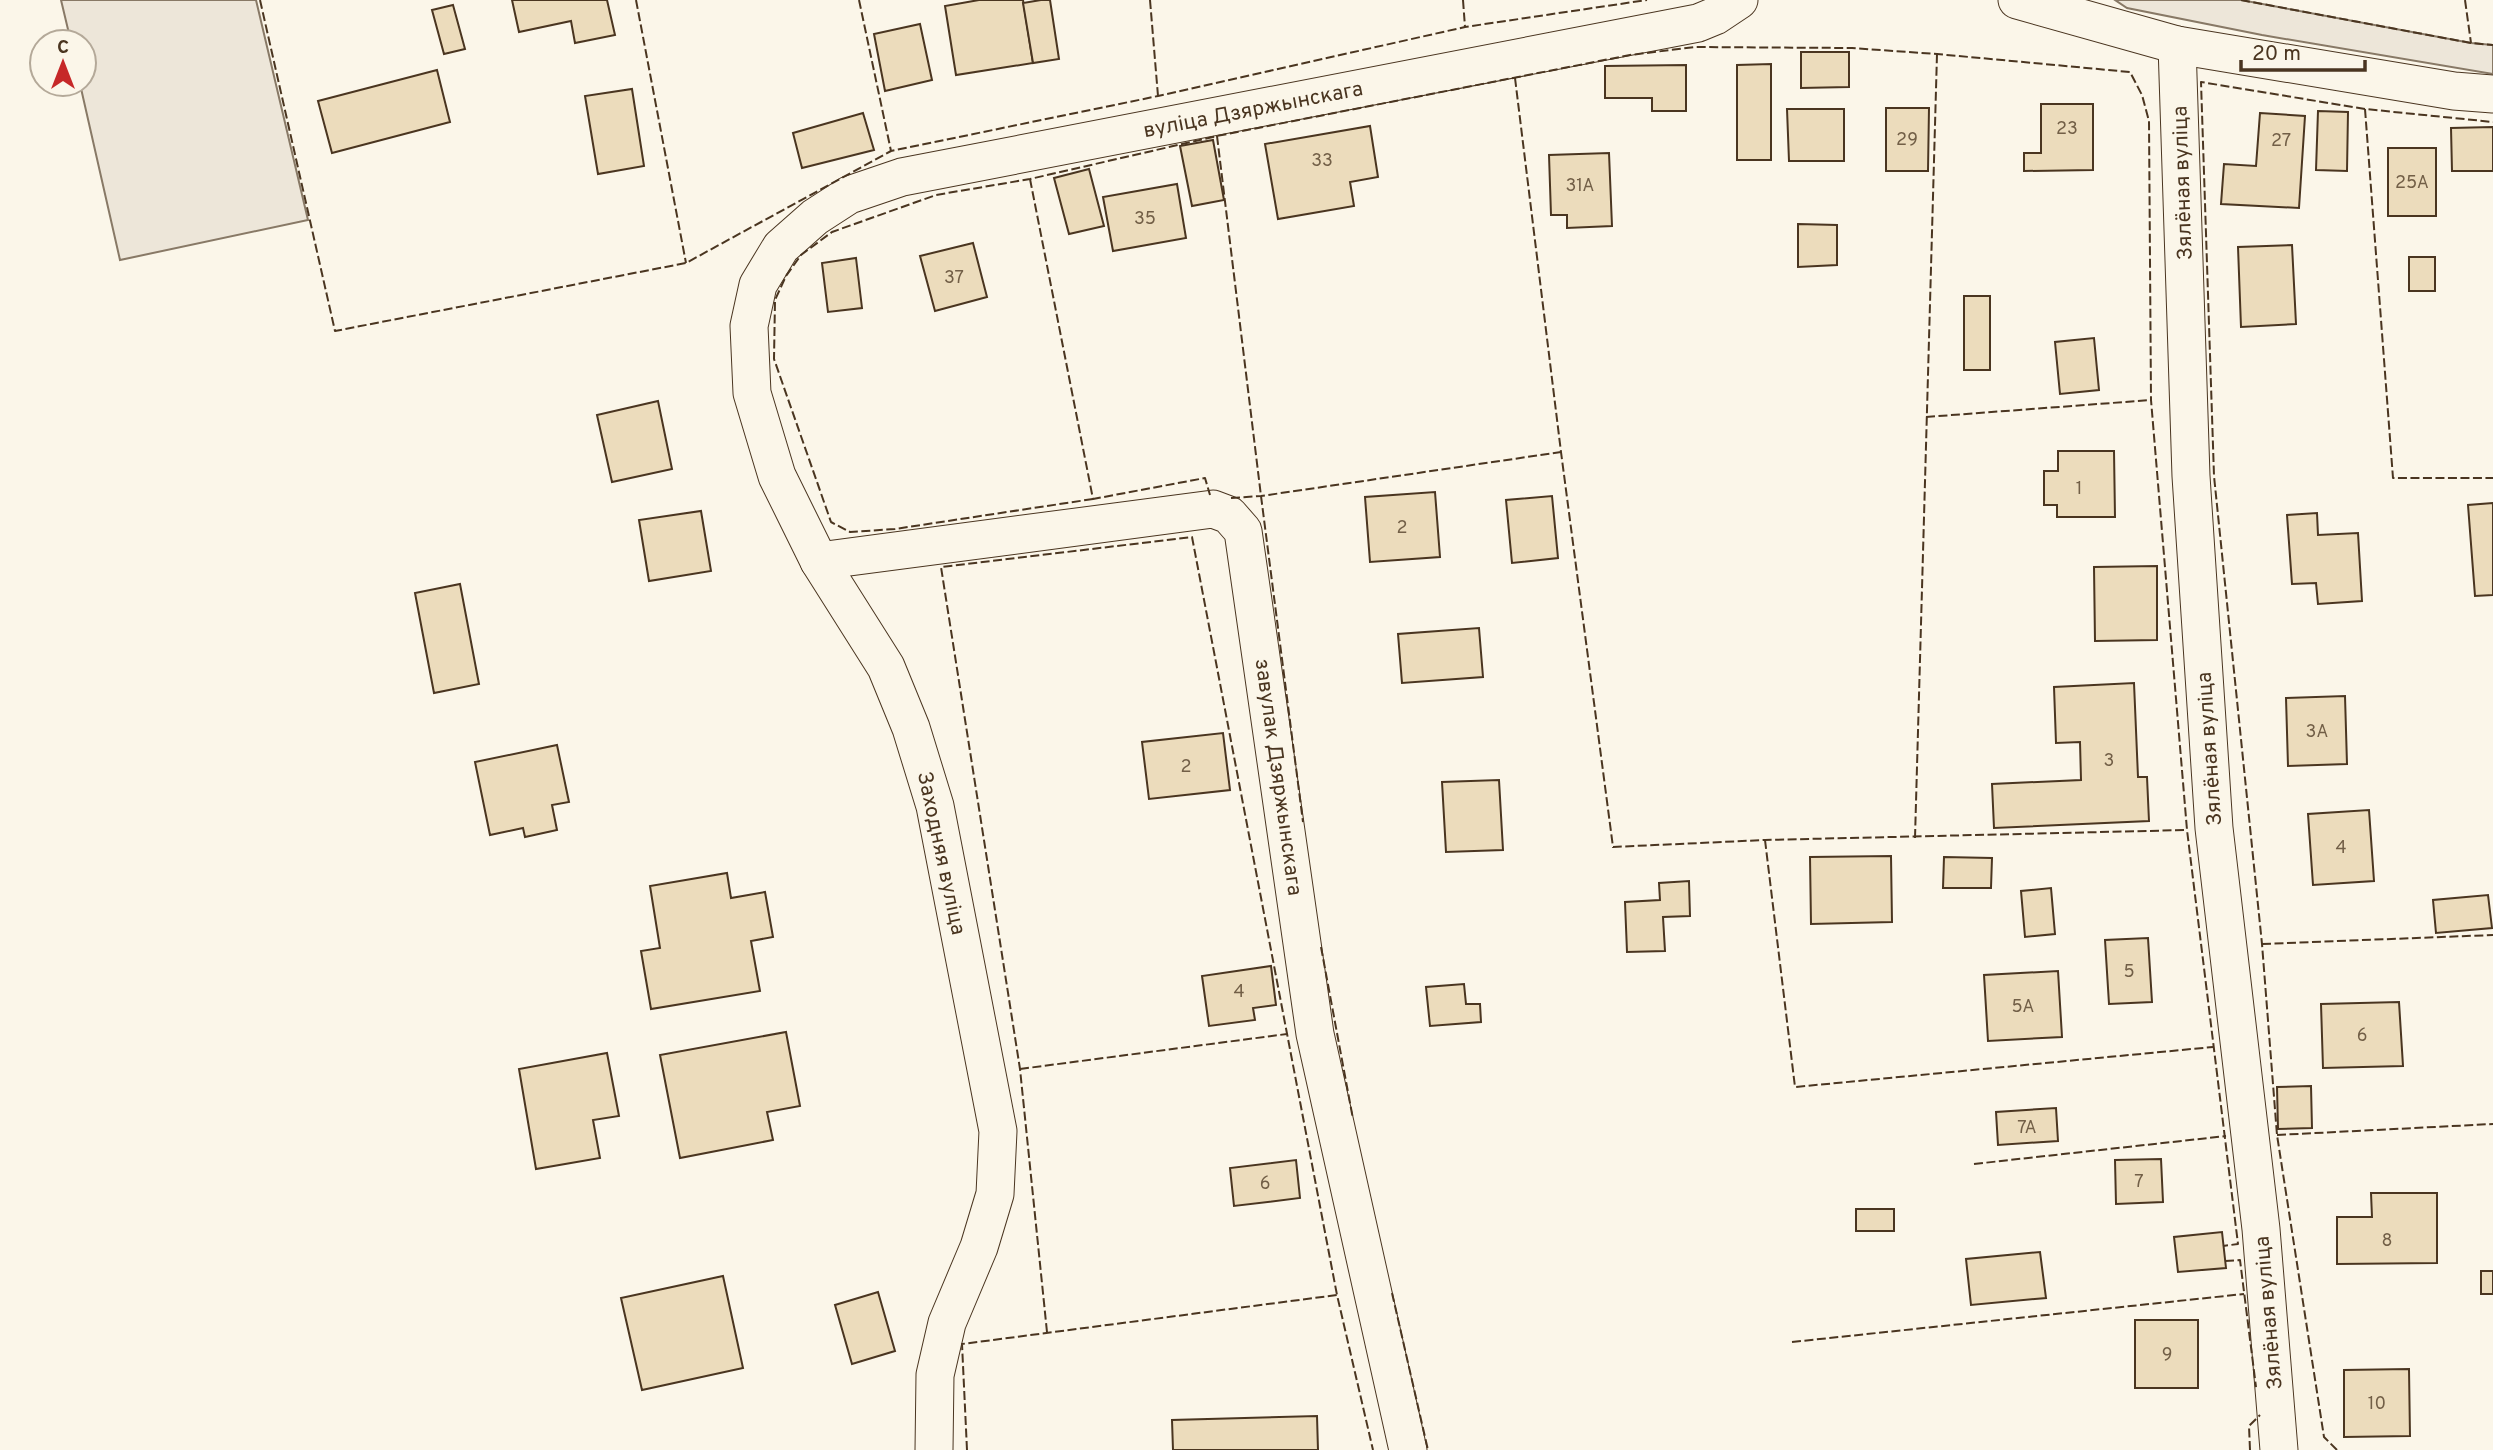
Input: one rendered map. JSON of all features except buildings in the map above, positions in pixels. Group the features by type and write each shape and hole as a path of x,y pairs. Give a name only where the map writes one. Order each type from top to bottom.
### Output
{"street":[{"name":"вуліца Дзяржынскага","path":"781,247 815,217 849,195 902,177 1698,23 1715,16 1739,0"},
{"path":"2017,0 2177,46 2454,91 2493,94"},
{"name":"Зялёная вуліца","path":"2177,46 2191,476 2214,828 2261,1229 2279,1450"},
{"name":"Заходняя вуліца","path":"781,247 758,285 749,326 752,393 777,476 819,561 886,667 911,728 935,806 998,1131 995,1194 979,1247 947,1323 935,1376 934,1450"},
{"name":"завулак Дзяржынскага","path":"819,561 1213,509 1229,515 1243,531 1315,1034 1408,1450"}],"shaded area":[{"path":"61,0 256,0 308,220 120,260 83,98 98,98 98,28 68,28"},
{"path":"2115,0 2241,0 2493,45 2493,74 2262,35 2127,8"}],"fence":[{"path":"260,0 335,331 686,263 891,151 1158,96 1465,27 1647,0"},
{"path":"636,0 686,263"},
{"path":"859,0 891,151"},
{"path":"1150,0 1158,96"},
{"path":"1463,0 1465,27"},
{"path":"2241,0 2493,45"},
{"path":"2465,0 2471,43"},
{"path":"1093,499 895,529 850,532 831,522 774,359 775,300 786,276 801,255 832,232 936,195 1030,179 1217,136 1630,55 1695,47 1852,48 2130,72 2142,95 2149,121 2151,400 2187,830 2238,1244 2223,1246"},
{"path":"1915,838 1937,54"},
{"path":"1515,78 1613,847 1765,840 2187,830"},
{"path":"2337,1450 2324,1437 2277,1135 2262,944 2214,476 2201,82 2365,109 2493,122"},
{"path":"2365,109 2393,478 2493,478"},
{"path":"1217,136 1303,822"},
{"path":"1030,179 1093,499 1205,478 1210,495"},
{"path":"1926,417 2151,400"},
{"path":"1231,498 1261,496 1561,452"},
{"path":"1047,1332 1020,1069 941,567 1192,537 1337,1295"},
{"path":"1765,840 1795,1087 2213,1047"},
{"path":"2262,944 2493,935"},
{"path":"1321,947 1353,1119"},
{"path":"1020,1069 1287,1034"},
{"path":"2277,1135 2493,1124"},
{"path":"1974,1164 2226,1136"},
{"path":"2225,1261 2240,1260 2256,1387"},
{"path":"1392,1293 1428,1450"},
{"path":"1792,1342 2244,1294"},
{"path":"967,1450 962,1344 1337,1295 1373,1450"},
{"path":"2250,1450 2249,1426 2260,1415"}]}
